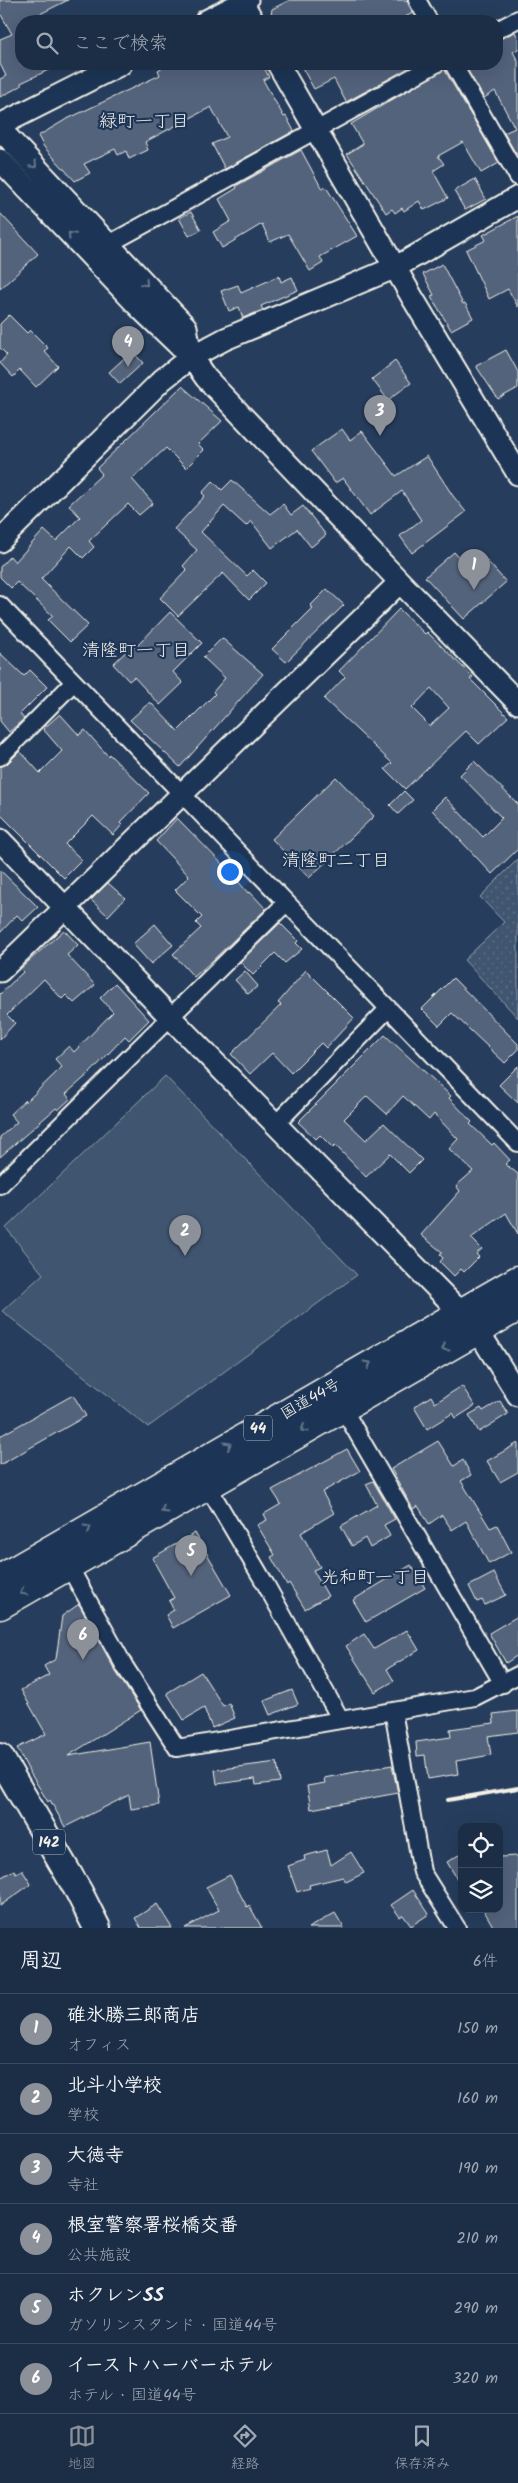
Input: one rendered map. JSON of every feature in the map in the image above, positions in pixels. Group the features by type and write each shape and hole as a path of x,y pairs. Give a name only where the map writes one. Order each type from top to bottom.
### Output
{"highway":[{"name":"国道44号","path":"0,1579 63,1556 207,1485 342,1407 468,1320 518,1280"},
{"name":"国道44号","path":"0,1605 63,1556 169,1479 468,1320 518,1307"}],"main road":[{"name":"142","path":"0,1757 79,1892 91,1926"}],"street":[{"path":"417,0 426,15"},
{"path":"217,15 244,1 250,15"},
{"path":"503,27 518,18"},
{"path":"0,125 110,70"},
{"path":"281,70 518,474"},
{"path":"90,255 425,70"},
{"path":"456,70 518,177"},
{"path":"0,129 186,327 192,357"},
{"path":"0,160 160,328 192,357 206,378 518,703"},
{"path":"0,541 162,380 192,357 225,339 396,267 518,197"},
{"path":"0,971 400,582"},
{"path":"0,605 518,1143"},
{"path":"0,757 74,682"},
{"path":"0,840 66,906 169,1016 468,1320 518,1395"},
{"path":"0,1184 286,903"},
{"path":"276,1124 388,1009"},
{"path":"342,1407 503,1684"},
{"path":"207,1485 266,1585 341,1720"},
{"path":"63,1556 125,1667 177,1748 475,1697 518,1675"},
{"path":"393,1711 422,1872 457,1928"}],"shaded area":[{"path":"518,859 518,1018 464,960 504,922 480,897"},
{"path":"165,1076 357,1275 148,1427 2,1311 43,1274 6,1228"}],"building":[{"path":"0,0 68,0 41,15 15,15 15,70 48,70 21,83 21,86 0,97 0,79 6,76 0,64 0,39 12,34 0,13"},
{"path":"290,0 407,0 413,13 409,15 271,15 272,9"},
{"path":"515,32 518,38 518,49 513,52 518,61 518,153 516,154 504,133 515,128 495,91 484,98 468,70 503,70 503,37"},
{"path":"158,70 265,70 269,77 263,80 294,131 225,169 212,144 227,137 211,107 145,142 148,150 129,159 126,151 118,155 115,149 84,164 90,173 75,181 44,147 38,136 65,120 160,75"},
{"path":"303,70 405,70 346,102 334,79 314,89"},
{"path":"445,70 499,163 481,173 463,142 438,156 444,164 433,171 448,198 424,210 419,201 404,211 402,208 395,213 392,209 386,213 347,154 363,144 351,124"},
{"path":"301,150 322,189 326,187 357,236 320,257 323,263 310,271 288,234 270,242 262,224 222,248 213,232 231,221 219,199 237,188 236,186"},
{"path":"475,179 486,199 465,210 454,191"},
{"path":"191,212 201,230 189,236 179,218"},
{"path":"0,213 38,254 0,289"},
{"path":"518,216 518,307 508,289 489,299 466,250 486,240 483,235"},
{"path":"442,264 463,304 465,303 473,318 451,330 431,296 434,295 423,274"},
{"path":"279,276 281,282 292,277 298,290 261,306 263,310 243,318 239,307 229,311 221,291 238,285 241,293"},
{"path":"9,315 27,333 30,330 48,348 44,351 58,366 36,387 20,370 13,377 0,363 7,355 0,348 0,324"},
{"path":"506,350 518,372 518,388 498,399 476,366"},
{"path":"132,351 143,363 120,384 109,372"},
{"path":"395,361 411,383 388,400 372,379"},
{"path":"182,386 222,421 198,444 204,450 186,468 166,448 132,479 153,503 139,515 128,504 89,541 94,547 83,558 71,546 41,579 88,625 70,642 48,620 53,616 17,582 11,588 0,577 0,567 10,556 15,562 44,530 56,541 80,517 69,505 102,474 97,468"},
{"path":"342,429 350,440 362,431 396,476 427,456 453,496 466,512 412,553 400,536 421,520 402,491 370,515 343,478 335,483 311,451"},
{"path":"232,480 270,514 283,504 291,515 303,506 326,535 311,547 297,529 272,548 251,521 246,526 224,506 201,532 247,576 253,570 266,583 249,600 223,573 178,616 160,598 187,570 183,566 197,550 174,529 205,496 202,493 213,481 222,490"},
{"path":"478,551 506,582 464,619 425,577 454,552 464,563"},
{"path":"327,589 344,605 286,662 272,649 313,608 310,606"},
{"path":"399,609 425,634 427,632 473,677 470,679 508,717 479,744 466,731 405,789 385,769 392,763 324,699 345,677 339,671","holes":["431,688 449,708 430,726 412,708"]},
{"path":"170,612 202,643 173,672 183,683 160,705 134,677 129,681 113,664 133,645 136,647"},
{"path":"222,638 263,674 180,767 130,720 150,702 178,731 215,694 213,692 225,678 203,657"},
{"path":"0,653 24,676 30,670 47,687 20,714 24,719 9,732 0,721"},
{"path":"60,714 79,735 85,730 108,756 109,754 149,793 120,823 122,825 113,835 93,816 65,844 82,860 64,878 0,814 0,767 7,764 20,751 40,773 62,751 43,729"},
{"path":"474,761 518,804 518,849 492,874 432,810 445,797 483,837 502,818 460,775"},
{"path":"336,777 374,816 309,878 272,839"},
{"path":"404,791 413,800 398,814 390,805"},
{"path":"177,818 248,893 250,892 266,909 194,977 173,954 201,928 196,923 202,917 175,890 189,876 156,841"},
{"path":"0,870 38,907 23,921 17,915 0,933"},
{"path":"108,883 125,898 108,916 91,900"},
{"path":"280,923 298,941 296,943 302,949 285,963 275,953 253,975 240,962"},
{"path":"155,924 173,945 151,964 133,944"},
{"path":"64,930 78,945 67,955 95,985 74,1003 66,995 62,999 44,979 7,1015 15,1023 0,1039 0,994 23,972 20,969"},
{"path":"306,970 354,1018 326,1048 321,1043 291,1073 272,1053 250,1074 231,1054 281,1005 278,1003"},
{"path":"245,971 258,986 248,994 235,980"},
{"path":"453,978 518,1044 518,1050 505,1063 452,1013 439,1026 422,1009"},
{"path":"115,983 149,1020 129,1040 125,1036 92,1071 66,1094 70,1099 58,1110 56,1108 0,1157 0,1137 17,1122 10,1114 25,1100 26,1102 62,1067 55,1059 69,1046 74,1052 113,1012 100,998"},
{"path":"385,1035 451,1096 449,1098 472,1122 470,1124 492,1145 494,1143 510,1160 505,1164 518,1174 518,1234 506,1213 471,1238 482,1249 476,1254 479,1257 464,1272 461,1269 454,1276 440,1262 443,1258 440,1255 442,1252 421,1235 460,1191 456,1186 473,1171 449,1149 458,1139 434,1114 429,1120 403,1096 387,1114 367,1096 344,1119 366,1140 384,1123 422,1160 409,1173 390,1154 366,1177 335,1145 333,1148 320,1135 316,1139 298,1122"},
{"path":"518,1066 518,1103 499,1085"},
{"path":"462,1386 475,1406 456,1418 453,1413 427,1429 414,1407 431,1396 435,1403"},
{"path":"73,1395 86,1416 0,1465 0,1436"},
{"path":"500,1401 508,1414 479,1432 469,1415 481,1408 483,1411"},
{"path":"438,1441 454,1466 463,1460 471,1475 461,1481 490,1528 497,1525 511,1552 489,1564 466,1521 452,1530 442,1515 429,1524 418,1506 413,1509 391,1469"},
{"path":"518,1443 518,1472 500,1482 487,1461"},
{"path":"347,1449 360,1471 322,1492 334,1513 301,1533 320,1567 313,1570 328,1596 305,1609 289,1583 287,1585 271,1557 275,1555 257,1525 267,1520 264,1514 281,1504 272,1490"},
{"path":"373,1481 395,1519 384,1525 390,1536 370,1548 365,1538 352,1546 341,1526 377,1505 366,1484"},
{"path":"195,1533 231,1595 173,1628 166,1615 174,1610 169,1601 174,1598 152,1558"},
{"path":"411,1565 425,1588 366,1622 353,1600"},
{"path":"494,1573 506,1595 485,1605 482,1600 477,1602 469,1586"},
{"path":"79,1604 116,1672 141,1710 68,1756 150,1742 159,1805 131,1809 129,1795 65,1827 50,1800 48,1802 29,1771 17,1748 46,1734 21,1690 49,1675 44,1666 56,1659 62,1616"},
{"path":"518,1616 518,1655 506,1663 489,1633"},
{"path":"407,1630 419,1650 387,1669 394,1681 375,1692 346,1646 364,1634 374,1649"},
{"path":"201,1672 223,1706 229,1703 235,1718 212,1728 204,1708 184,1720 167,1693"},
{"path":"292,1690 298,1704 270,1715 264,1701"},
{"path":"518,1711 518,1732 488,1736 491,1755 456,1761 458,1774 428,1779 425,1755 417,1756 416,1742 451,1737 450,1729 494,1723 493,1714"},
{"path":"277,1762 280,1782 256,1785 255,1779 217,1784 215,1770"},
{"path":"392,1765 398,1793 311,1809 307,1786 325,1783 324,1778"},
{"path":"327,1850 331,1865 351,1852 364,1873 346,1882 343,1877 309,1885 310,1888 297,1892 288,1866 305,1860 304,1856"},
{"path":"458,1855 458,1880 447,1862"},
{"path":"518,1856 518,1928 494,1928 485,1913 503,1913 503,1857"},
{"path":"14,1870 16,1873 22,1870 31,1884 0,1906 0,1878"},
{"path":"230,1875 247,1907 249,1905 262,1928 185,1928 219,1910 206,1887"},
{"path":"413,1890 429,1914 411,1926 403,1915 400,1917 391,1905"},
{"path":"157,1904 172,1928 141,1928 135,1918"},
{"path":"335,1913 344,1928 308,1928"}],"railway":[{"path":"448,1800 518,1788"}],"place":[{"name":"根室警察署桜橋交番","path":"128,367"},
{"name":"大徳寺","path":"380,436"},
{"name":"碓氷勝三郎商店","path":"474,590"},
{"name":"北斗小学校","path":"185,1256"},
{"name":"ホクレンSS","path":"191,1576"},
{"name":"イーストハーバーホテル","path":"83,1660"}],"district":[{"name":"緑町一丁目","path":"144,121"},
{"name":"清隆町一丁目","path":"136,650"},
{"name":"清隆町二丁目","path":"336,860"},
{"name":"光和町一丁目","path":"375,1577"}]}
